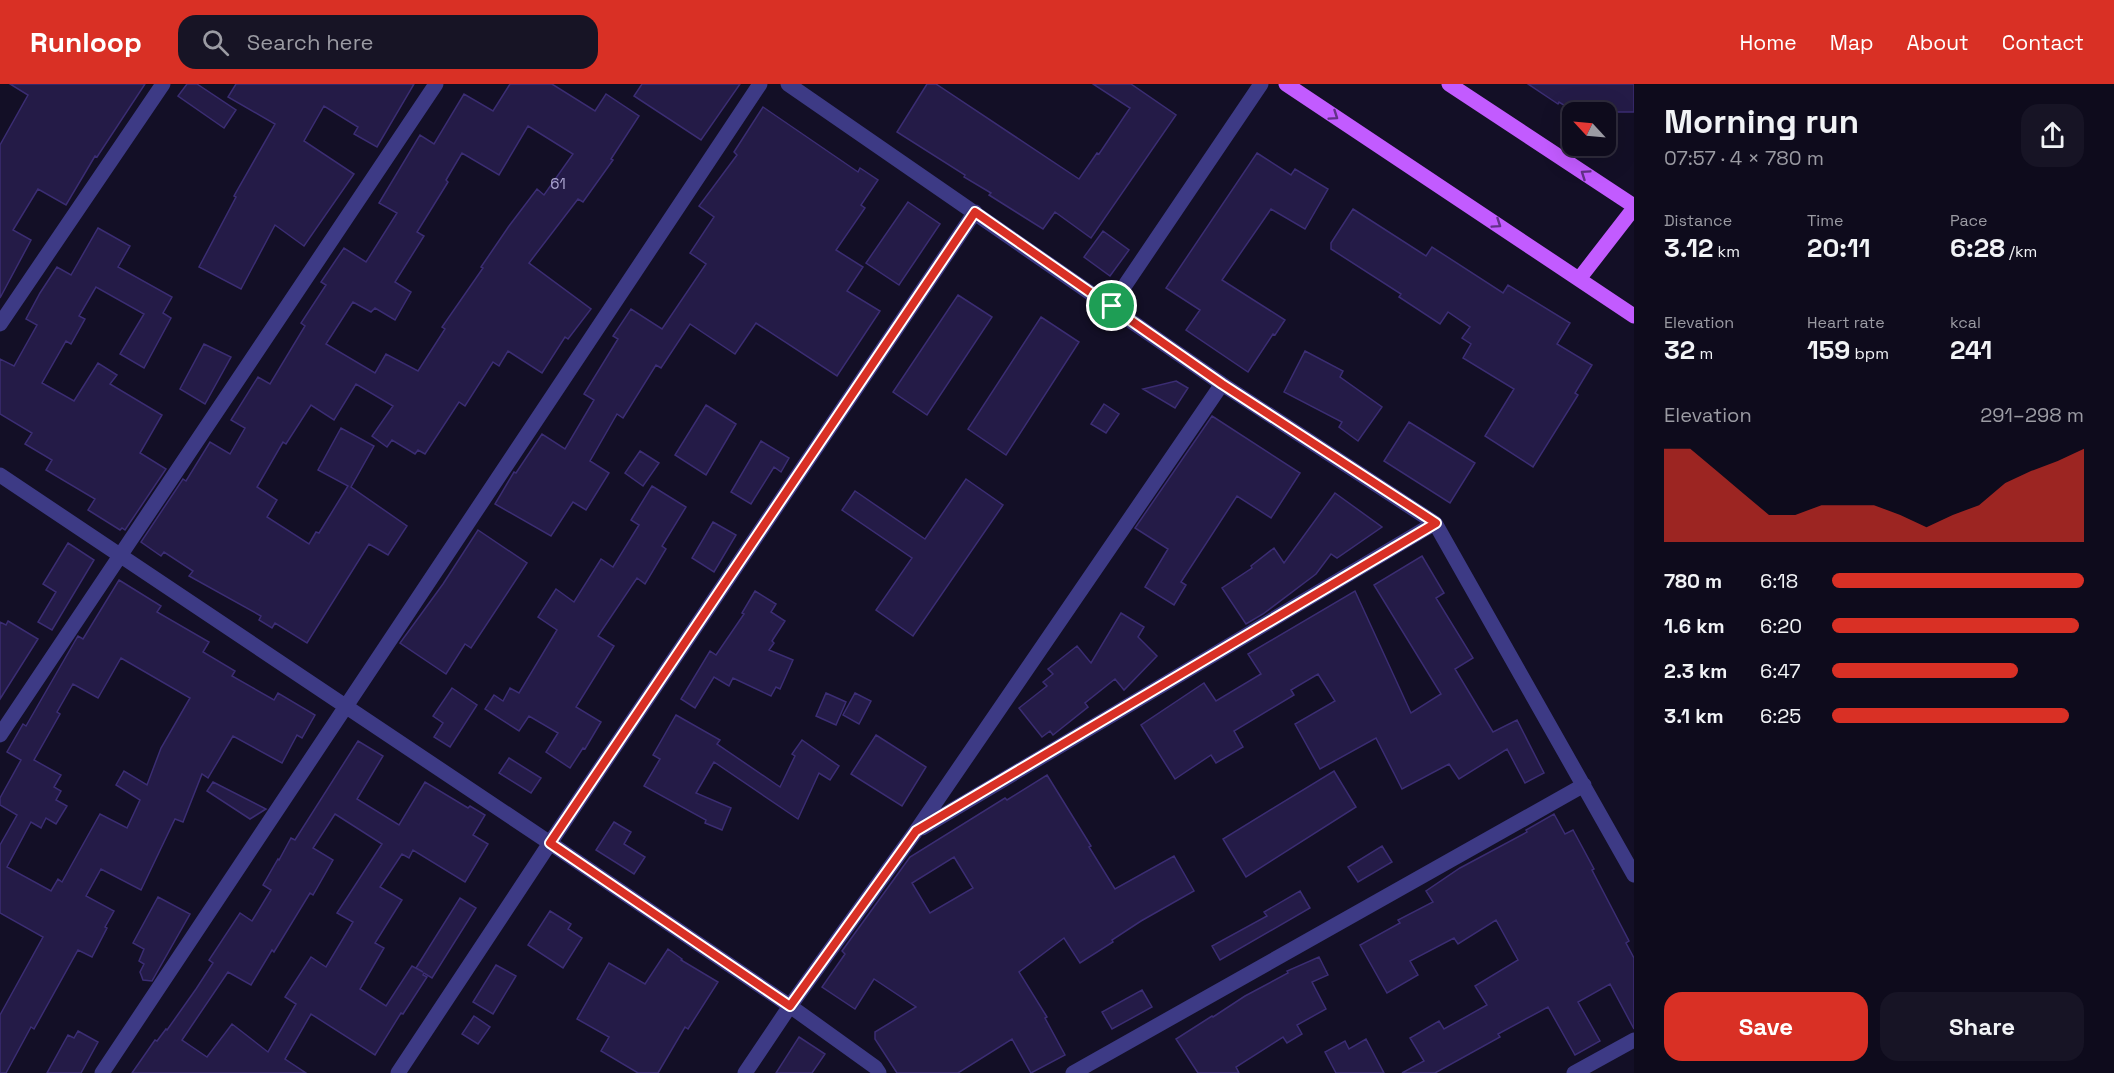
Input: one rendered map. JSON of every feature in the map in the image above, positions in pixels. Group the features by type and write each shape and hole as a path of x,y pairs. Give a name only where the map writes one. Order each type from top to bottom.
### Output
{"main road":[{"path":"1286,84 1634,316"},
{"path":"1449,84 1634,207 1579,279"}],"street":[{"path":"0,324 163,84"},
{"path":"0,735 436,84"},
{"path":"102,1073 760,84"},
{"path":"788,84 1222,384 1436,523 1634,875"},
{"path":"1112,306 1261,84"},
{"path":"398,1073 975,212"},
{"path":"745,1073 790,1006 916,831 1222,384"},
{"path":"0,476 790,1006 875,1067 879,1073"},
{"path":"916,831 1436,523"},
{"path":"1073,1073 1584,785"},
{"path":"1574,1073 1634,1040"}],"building":[{"path":"10,84 145,84 97,157 95,156 66,205 38,189 13,230 31,240 0,298 0,145 28,95"},
{"path":"187,84 197,84 236,110 224,128 178,96"},
{"path":"236,84 414,84 377,147 354,134 358,127 324,106 304,141 354,174 304,246 275,225 241,289 199,267 236,197 234,196 275,124 228,97"},
{"path":"510,84 552,84 595,111 606,94 639,116 611,159 613,160 583,202 578,199 529,263 591,309 568,339 565,337 542,373 508,351 499,366 493,362 465,406 459,402 425,454 418,450 415,454 392,440 387,447 372,436 393,406 356,384 334,420 311,405 286,444 283,442 257,487 277,500 267,517 309,544 316,532 319,533 348,486 318,470 341,428 374,446 351,487 407,526 388,555 369,544 307,643 275,623 272,628 259,620 261,616 189,576 193,571 164,552 161,556 141,542 183,479 186,481 210,442 230,454 245,428 231,420 258,377 270,384 305,326 301,323 326,285 321,282 344,248 366,262 397,213 379,203 420,135 434,144 464,94 493,111","holes":["528,126 573,154 544,195 537,189 509,226 442,327 445,329 418,371 386,354 375,373 326,344 353,302 371,312 375,308 395,320 411,292 395,282 424,236 417,232 448,182 446,180 462,153 499,175"]},
{"path":"642,84 740,84 701,140 634,96"},
{"path":"927,84 936,84 1079,179 1130,108 1093,84 1131,84 1176,115 1091,238 1055,212 1043,229 989,195 991,193 964,177 965,175 897,132"},
{"path":"1528,84 1634,84 1634,112 1616,112 1616,102 1562,102 1562,104 1559,102 1558,104"},
{"path":"763,107 858,172 860,168 878,180 861,205 865,208 836,250 863,267 847,291 880,311 837,376 756,323 735,354 690,324 661,368 656,365 623,418 617,414 590,461 609,473 586,510 573,502 551,536 495,504 514,472 516,473 542,434 565,449 594,400 584,394 618,339 613,336 631,309 662,329 706,264 690,253 714,217 699,206 737,155 734,152"},
{"path":"1257,153 1291,175 1295,169 1328,189 1305,229 1271,209 1222,280 1285,320 1248,372 1186,330 1200,310 1166,288"},
{"path":"908,202 940,224 899,285 866,263"},
{"path":"1353,209 1426,256 1432,247 1503,293 1508,285 1570,323 1557,344 1592,365 1575,393 1578,395 1533,467 1485,436 1514,389 1463,358 1471,344 1462,338 1470,327 1448,312 1440,324 1399,297 1401,294 1331,249 1331,243"},
{"path":"98,228 130,246 118,267 172,297 163,313 171,318 144,368 120,354 144,314 96,287 79,316 85,319 71,344 66,341 42,383 74,401 98,363 117,375 110,384 162,415 140,453 166,469 125,530 122,528 120,530 88,510 95,499 46,470 52,460 25,444 32,433 0,414 0,359 14,366 37,325 26,319 40,293 57,267 71,275"},
{"path":"1103,231 1129,250 1110,276 1084,257"},
{"path":"958,295 992,317 927,415 893,392"},
{"path":"1041,317 1079,342 1006,455 968,429"},
{"path":"204,344 231,357 205,404 180,389"},
{"path":"1305,351 1343,371 1340,377 1382,407 1358,441 1339,427 1342,422 1284,392"},
{"path":"1176,381 1188,388 1175,408 1143,389"},
{"path":"1104,404 1119,414 1106,433 1091,424"},
{"path":"706,405 736,424 706,475 675,455"},
{"path":"1212,416 1300,473 1271,518 1237,496 1181,582 1186,585 1174,605 1145,587 1168,549 1135,528"},
{"path":"1409,422 1475,463 1450,503 1384,461"},
{"path":"761,441 789,458 781,472 774,467 751,504 731,492"},
{"path":"640,451 659,463 643,486 625,473"},
{"path":"966,479 1003,505 913,636 876,610 912,558 842,510 855,491 925,539"},
{"path":"652,486 686,507 662,546 666,549 645,584 637,578 598,636 614,646 576,707 601,722 585,749 583,748 570,768 546,752 558,733 529,716 519,731 485,709 494,695 503,701 510,688 519,693 557,630 538,617 556,589 574,602 601,559 613,567 639,525 631,520"},
{"path":"1335,493 1382,527 1337,558 1331,554 1316,574 1246,624 1222,588 1252,568 1251,566 1274,548 1284,563"},
{"path":"713,522 736,535 714,572 692,558"},
{"path":"478,530 527,563 471,648 465,644 446,674 400,643 443,584"},
{"path":"68,543 94,560 52,630 38,622 56,592 43,584"},
{"path":"1422,556 1444,593 1436,598 1473,658 1455,669 1493,732 1517,720 1544,773 1525,783 1507,749 1459,779 1449,764 1402,789 1376,738 1320,769 1295,724 1335,701 1318,674 1291,690 1294,695 1234,731 1243,747 1216,763 1211,755 1175,779 1141,725 1204,683 1216,701 1261,674 1248,654 1355,591 1411,713 1441,694 1374,585"},
{"path":"119,580 161,606 157,612 209,642 203,652 235,671 232,676 274,700 278,693 315,715 302,738 297,735 282,763 233,736 208,778 202,774 183,822 175,819 141,890 101,869 86,896 114,911 105,927 107,928 92,957 78,950 34,1029 31,1027 6,1073 0,1073 0,1015 43,937 0,913 0,845 17,815 0,805 0,798 21,760 7,752 23,724 26,726 78,636 83,639","holes":["121,658 190,698 161,748 147,785 124,771 116,785 140,800 127,828 100,814 62,882 58,879 51,891 7,867 31,822 41,828 46,818 56,824 67,806 56,800 61,791 54,787 61,775 34,760 60,714 57,712 73,684 98,698"]},
{"path":"755,591 776,604 771,612 785,621 769,650 793,660 780,689 776,687 771,696 733,678 729,686 714,677 695,708 681,699 710,651 716,655 744,614 742,613"},
{"path":"1121,613 1144,627 1138,637 1157,656 1124,690 1115,679 1085,703 1088,707 1053,735 1050,731 1042,737 1019,708 1047,686 1043,682 1053,674 1048,669 1077,646 1091,663"},
{"path":"8,621 38,639 0,699 0,622 6,625"},
{"path":"452,688 477,705 450,747 434,737 443,723 433,716"},
{"path":"826,693 846,702 836,725 816,716"},
{"path":"855,693 871,701 859,724 843,715"},
{"path":"676,715 720,740 717,744 780,787 795,756 792,754 802,740 839,766 830,780 819,773 798,819 714,762 696,793 731,808 722,830 705,823 706,820 644,786 660,759 653,755"},
{"path":"876,735 926,767 902,806 851,774"},
{"path":"358,741 383,756 357,799 399,825 425,782 468,808 470,806 485,815 473,835 488,844 465,882 413,850 409,858 402,854 380,887 402,900 375,943 384,948 360,989 386,1006 412,966 423,972 416,968 460,898 476,908 432,978 424,973 423,975 427,977 375,1055 311,1014 285,1059 306,1073 132,1073 196,989 213,963 209,960 240,913 252,921 271,890 263,885 291,838 295,840","holes":["335,814 382,844 337,913 353,922 326,967 311,957 285,997 296,1004 268,1052 232,1024 207,1057 182,1040 228,972 251,985 310,893 313,895 333,860 313,848"]},
{"path":"509,758 541,778 531,793 499,773"},
{"path":"1334,771 1356,807 1246,877 1223,839"},
{"path":"1047,775 1115,889 1174,856 1194,891 1141,921 1080,963 1064,938 1019,972 1047,1017 1045,1018 1065,1055 1031,1073 1012,1039 958,1073 897,1073 875,1039 875,1032 916,1007 874,979 855,1009 822,987 845,954 842,951 910,857 1005,798 1007,800","holes":["954,857 973,888 930,913 912,883"]},
{"path":"213,782 266,809 250,819 207,791"},
{"path":"1554,814 1565,834 1573,830 1629,941 1626,943 1634,958 1634,1029 1610,984 1578,1002 1600,1041 1575,1055 1548,1007 1498,1034 1500,1037 1435,1073 1402,1073 1424,1061 1410,1038 1439,1021 1444,1029 1487,1005 1475,986 1518,960 1496,920 1458,944 1454,938 1410,961 1418,975 1387,993 1360,945 1400,923 1398,920 1433,902 1426,891 1460,868 1527,832 1526,830"},
{"path":"614,822 631,832 624,844 645,857 634,874 596,850"},
{"path":"1382,846 1392,862 1358,882 1348,867"},
{"path":"1300,891 1310,908 1220,960 1212,946 1267,916 1264,912"},
{"path":"158,897 190,914 152,981 143,980 140,972 144,964 139,961 144,949 133,943"},
{"path":"550,911 571,924 568,929 582,938 563,968 528,945"},
{"path":"668,949 681,960 718,982 688,1029 685,1027 658,1073 638,1073 601,1051 609,1037 577,1019 609,963 645,984"},
{"path":"1319,957 1328,975 1312,982 1326,1009 1297,1025 1302,1034 1287,1043 1283,1037 1236,1067 1239,1073 1198,1073 1176,1039 1245,996 1288,973 1287,971"},
{"path":"496,965 516,976 493,1014 473,1002"},
{"path":"1142,990 1152,1007 1112,1029 1102,1012"},
{"path":"474,1016 490,1027 478,1044 462,1034"},
{"path":"78,1031 98,1042 81,1073 47,1073 68,1035 74,1038"},
{"path":"799,1037 825,1054 812,1073 776,1073"},
{"path":"1366,1039 1384,1073 1336,1073 1325,1052 1345,1041 1349,1049"}],"route":[{"path":"975,212 1112,306 1222,384 1436,523 916,831 790,1006 550,843 975,212"}]}
